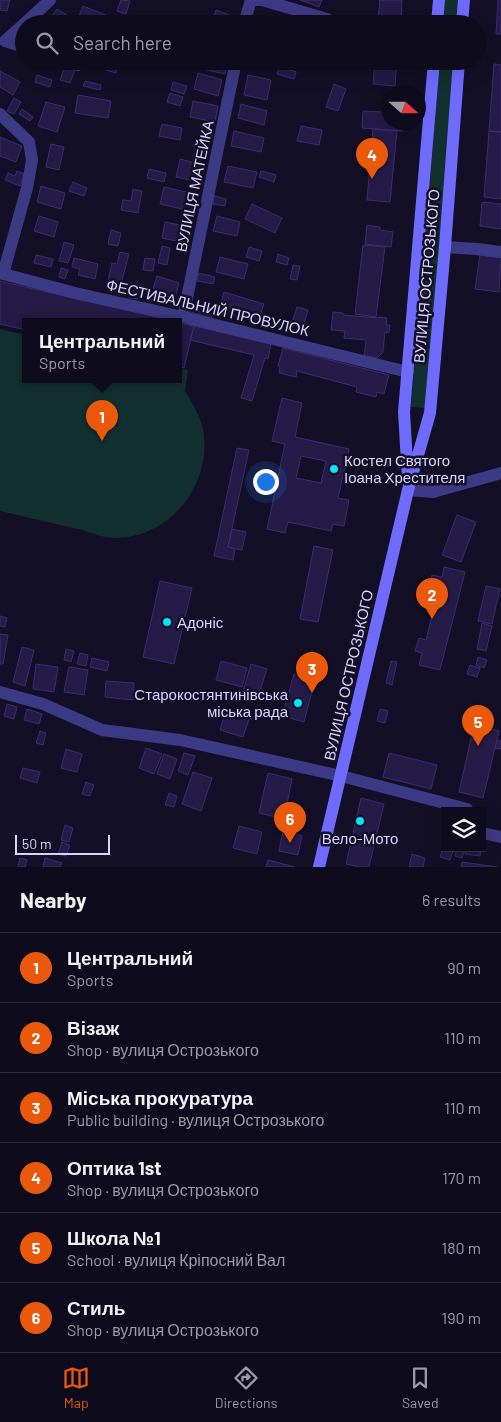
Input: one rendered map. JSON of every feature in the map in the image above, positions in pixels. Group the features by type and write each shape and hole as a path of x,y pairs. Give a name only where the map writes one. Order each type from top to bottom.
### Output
{"main road":[{"path":"438,15 439,0"},
{"path":"463,15 464,0"},
{"name":"ВУЛИЦЯ ОСТРОЗЬКОГО","path":"408,490 404,412 433,70"},
{"name":"ВУЛИЦЯ ОСТРОЗЬКОГО","path":"319,867 408,490 430,413 459,70"},
{"path":"404,412 410,417 417,419 424,418 430,413"}],"street":[{"path":"34,15 50,0"},
{"path":"247,15 251,0 262,0 316,15"},
{"path":"3,42 15,32"},
{"name":"ВУЛИЦЯ МАТЕЙКА","path":"183,317 234,70"},
{"path":"0,114 28,142 32,160 27,188 2,274"},
{"path":"445,248 501,252"},
{"name":"ФЕСТИВАЛЬНИЙ ПРОВУЛОК","path":"2,274 408,372"},
{"path":"408,490 434,492 501,473"},
{"path":"0,692 43,704 102,730 180,740 341,776 459,807"},
{"path":"486,834 501,837"}],"green space":[{"path":"445,0 459,0 458,15 444,15"},
{"path":"439,70 453,70 427,408 411,407"},
{"path":"0,329 22,334 22,383 182,383 182,369 188,370 185,391 196,409 202,424 204,449 201,469 194,487 184,504 170,518 154,529 135,536 115,538 0,511"}],"building":[{"path":"0,0 10,0 7,11 0,10"},
{"path":"121,0 130,1 126,14 117,11"},
{"path":"300,0 322,0 319,7"},
{"path":"380,0 402,0 401,15 378,15"},
{"path":"498,0 501,0 501,34 496,34"},
{"path":"83,6 106,15 80,15"},
{"path":"57,9 67,15 53,15"},
{"path":"216,10 229,15 214,15"},
{"path":"494,64 501,65 501,132 489,131"},
{"path":"64,70 75,70 70,83 60,80"},
{"path":"106,70 117,70 116,73"},
{"path":"208,70 226,70 225,74"},
{"path":"278,70 296,72 294,79 277,74"},
{"path":"374,70 396,70 395,85 373,84"},
{"path":"0,71 20,82 13,95 0,87"},
{"path":"198,73 222,80 218,96 194,89"},
{"path":"37,75 52,80 50,87 35,82"},
{"path":"248,75 271,80 267,100 244,95"},
{"path":"85,81 101,85 100,90 83,86"},
{"path":"173,82 187,86 184,94 171,90"},
{"path":"334,84 346,89 338,111 326,107"},
{"path":"170,93 183,97 180,106 167,102"},
{"path":"78,95 111,101 108,118 75,113"},
{"path":"14,98 21,102 14,114 7,111"},
{"path":"193,101 218,106 215,122 190,117"},
{"path":"46,102 65,107 57,132 38,126"},
{"path":"241,104 267,111 264,125 238,118"},
{"path":"22,109 33,117 30,121 19,114"},
{"path":"363,111 381,112 381,129 362,128"},
{"path":"162,124 182,128 180,140 159,136"},
{"path":"301,126 322,130 319,145 297,141"},
{"path":"373,129 397,131 390,202 367,200"},
{"path":"234,131 264,138 261,152 231,146"},
{"path":"489,131 501,132 501,199 484,197"},
{"path":"0,137 22,146 16,162 0,156"},
{"path":"51,144 64,147 59,170 46,167"},
{"path":"180,159 203,165 199,182 176,177"},
{"path":"228,166 257,172 253,188 224,182"},
{"path":"149,169 166,173 164,182 147,178"},
{"path":"17,171 24,174 20,186 5,180 8,173 15,176"},
{"path":"261,171 276,175 274,182 259,177"},
{"path":"73,182 87,188 84,196 69,191"},
{"path":"41,186 65,193 61,209 37,202"},
{"path":"164,187 195,194 191,211 160,204"},
{"path":"133,189 142,191 138,213 121,210 123,200 131,201"},
{"path":"214,196 226,199 225,206 213,204"},
{"path":"482,202 501,204 501,229 480,226"},
{"path":"252,204 282,218 275,233 245,219"},
{"path":"39,216 58,222 54,237 34,231"},
{"path":"217,216 240,222 237,236 213,231"},
{"path":"165,222 190,227 186,243 162,238"},
{"path":"367,225 393,232 391,247 365,244"},
{"path":"111,230 121,233 118,246 108,244"},
{"path":"64,242 74,245 68,263 59,261"},
{"path":"363,245 385,247 376,317 355,314"},
{"path":"162,246 170,248 167,265 158,263"},
{"path":"249,247 262,251 259,261 246,257"},
{"path":"120,252 129,254 121,284 108,281 112,263 117,264"},
{"path":"278,254 289,258 287,265 276,262"},
{"path":"36,255 53,259 51,267 34,263"},
{"path":"480,255 501,258 499,292 475,289"},
{"path":"220,257 248,264 244,279 216,272"},
{"path":"74,258 98,264 95,279 78,275 80,269 72,267"},
{"path":"145,258 155,259 153,271 143,270"},
{"path":"293,265 300,266 297,280 290,279"},
{"path":"61,268 68,270 65,279 59,277"},
{"path":"199,273 215,277 213,284 197,281"},
{"path":"157,276 179,283 174,302 151,296"},
{"path":"0,281 160,318 22,318 22,329 0,324"},
{"path":"131,286 140,288 139,299 129,298"},
{"path":"224,292 264,304 258,322 219,311"},
{"path":"194,303 214,309 211,318 191,312"},
{"path":"297,307 308,310 304,324 293,320"},
{"path":"333,312 343,313 343,315 387,318 386,325 390,325 389,333 385,332 383,352 377,358 364,356 366,340 344,338 345,331 331,330"},
{"path":"182,324 194,326 184,368 182,367"},
{"path":"194,326 271,344 268,359 265,358 252,401 241,398 254,355 190,340"},
{"path":"283,348 389,375 384,394 377,392 376,397 356,392 357,387 297,371 296,377 279,373 280,367 278,366"},
{"name":"Костел Святого Іоана Хрестителя","path":"282,398 302,403 295,437 349,449 338,498 349,500 344,526 333,524 331,531 288,522 285,533 267,529 285,444 272,441","holes":["301,456 326,461 321,483 296,478"]},
{"path":"237,448 249,450 228,547 235,549 233,560 214,556"},
{"path":"457,515 476,522 461,562 442,555"},
{"path":"232,529 246,532 242,550 228,547"},
{"path":"314,546 333,550 318,622 300,619"},
{"path":"444,567 465,572 440,670 419,665 422,653 415,651 419,638 426,640 437,596 428,593 432,575 442,577"},
{"name":"Адоніс","path":"160,581 192,588 174,664 143,657"},
{"path":"486,586 500,589 492,624 478,621"},
{"path":"0,616 7,618 5,627 0,626"},
{"path":"482,623 492,626 486,651 477,649"},
{"path":"0,634 8,635 3,664 0,664"},
{"path":"22,647 34,650 25,686 13,682"},
{"path":"66,649 74,651 71,662 64,660"},
{"path":"80,653 88,655 86,666 77,664"},
{"path":"478,657 487,660 484,668 476,665"},
{"path":"92,658 109,662 107,671 90,667"},
{"path":"221,661 247,668 242,687 216,680"},
{"path":"391,661 397,662 392,685 386,683"},
{"path":"36,664 58,667 54,692 33,689"},
{"path":"251,664 267,669 257,700 242,695"},
{"path":"470,665 480,668 477,677 467,674"},
{"path":"69,667 88,670 84,695 64,692"},
{"name":"Старокостянтинівська міська рада","path":"294,674 315,680 304,722 282,716"},
{"path":"106,681 134,683 133,700 105,697"},
{"path":"7,704 17,707 14,719 4,716"},
{"path":"27,709 42,714 39,724 24,720"},
{"path":"226,709 250,716 243,737 220,730"},
{"path":"380,709 388,711 385,723 377,721"},
{"path":"474,725 499,731 483,798 459,792"},
{"path":"40,731 46,733 43,745 36,743"},
{"path":"497,740 501,741 501,749 495,748"},
{"path":"146,748 162,754 154,774 139,768"},
{"path":"66,749 82,754 77,772 61,768"},
{"path":"184,753 195,756 188,775 178,771"},
{"path":"389,753 437,765 431,789 383,777"},
{"path":"164,754 177,759 170,779 157,774"},
{"path":"23,768 40,772 37,783 20,778"},
{"path":"193,772 212,778 201,811 182,804"},
{"path":"268,773 292,779 284,819 259,813"},
{"path":"86,782 94,785 90,796 82,794"},
{"path":"169,793 177,796 174,807 165,805"},
{"path":"361,798 384,804 369,867 346,864"},
{"path":"65,825 73,828 69,842 61,840"},
{"path":"239,826 262,832 257,854 233,848"},
{"path":"283,831 302,836 298,855 279,851"},
{"path":"62,842 70,845 66,856 58,854"},
{"path":"442,852 453,852 450,860 440,857"},
{"path":"456,852 464,852 462,858 455,856"},
{"path":"465,852 480,852 480,856 465,854"},
{"path":"412,854 425,858 423,867 409,867"},
{"path":"20,858 27,860 25,867 18,867"},
{"path":"45,858 62,863 60,867 43,867"},
{"path":"268,860 295,867 266,867"},
{"path":"462,862 497,867 461,867"}],"place":[{"name":"Оптика 1st","path":"372,179"},
{"name":"Центральний","path":"102,441"},
{"name":"Костел Святого Іоана Хрестителя","path":"334,469"},
{"name":"Візаж","path":"432,619"},
{"name":"Адоніс","path":"167,622"},
{"name":"Міська прокуратура","path":"312,693"},
{"name":"Старокостянтинівська міська рада","path":"298,703"},
{"name":"Школа №1","path":"478,746"},
{"name":"Вело-Мото","path":"360,821"},
{"name":"Стиль","path":"290,843"}]}
